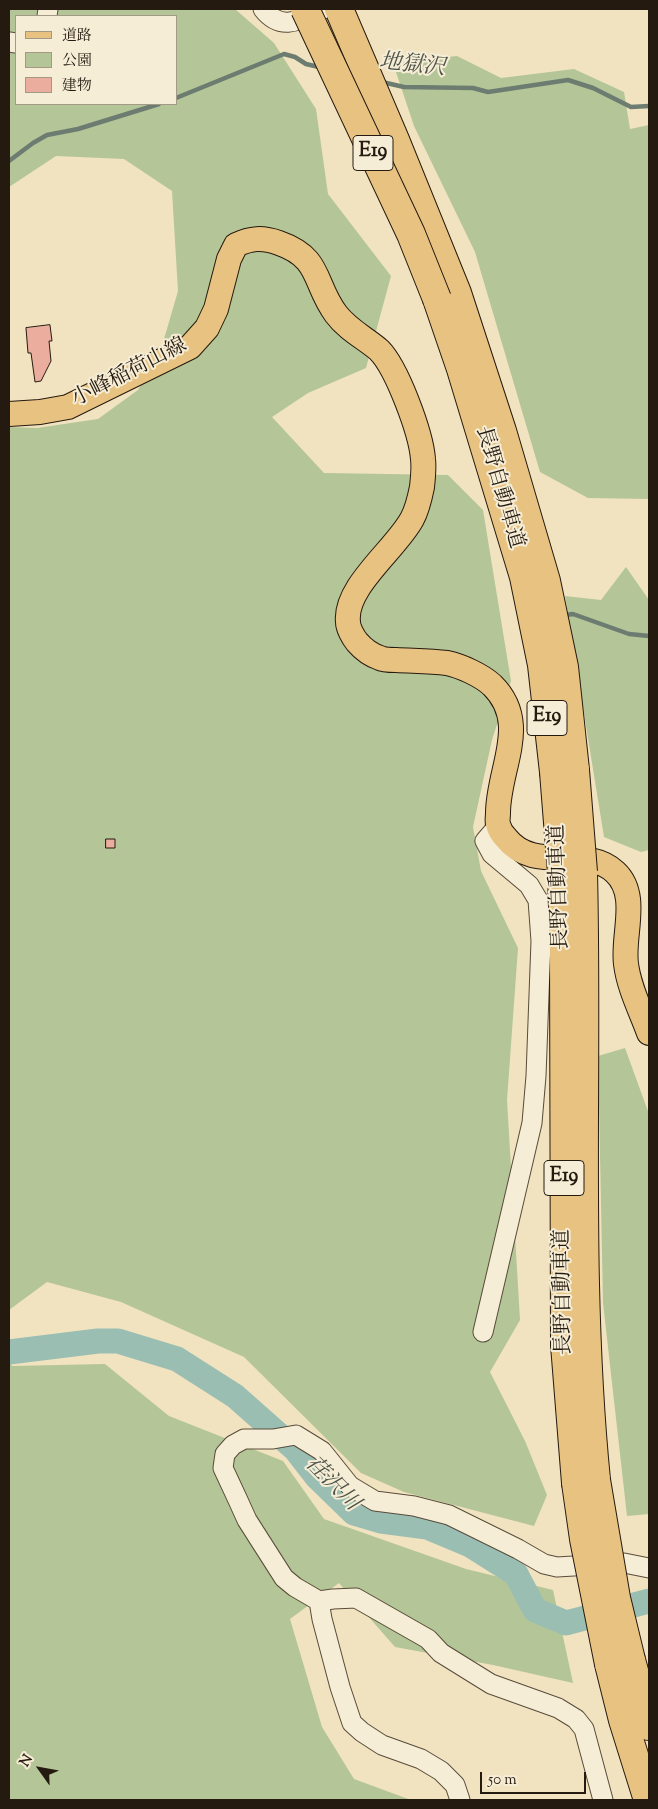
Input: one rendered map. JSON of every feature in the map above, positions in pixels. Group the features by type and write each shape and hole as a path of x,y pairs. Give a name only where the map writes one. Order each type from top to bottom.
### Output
{"highway":[{"name":"長野自動車道","path":"305,9 407,226 447,296"},
{"name":"長野自動車道","path":"339,9 395,140 447,296 476,416 535,579 553,666 565,771 572,872 564,948 565,1345 586,1482 584,1539 620,1662 649,1726"},
{"name":"長野自動車道","path":"620,1662 623,1720 648,1800"}],"main road":[{"name":"小峰稲荷山線","path":"9,414 40,412 68,406 190,347 207,328 216,309 229,259 236,245 250,239 266,239 291,247 304,256 314,270 327,302 338,317 380,352 393,370 416,427 424,460 421,490 413,518 398,540 358,588 350,604 348,622 354,638 364,650 380,659 449,664 474,673 490,683 504,699 509,713 512,734 498,799 498,826"},
{"path":"498,826 508,841 520,851 534,857 594,861 606,865 621,878 625,884 628,898 625,962 649,1033"}],"street":[{"path":"263,9 270,17 289,23 324,9"},
{"path":"483,1332 532,1123 536,1076 541,951 538,900 529,885 492,854 485,841 498,826"},
{"path":"603,1800 584,1729 576,1719 558,1708 491,1684 441,1652 428,1639 356,1598 333,1598 320,1601 295,1587 284,1578 248,1520 223,1468 225,1454 244,1439 296,1435 322,1451 350,1486 375,1500 414,1506 450,1515 544,1564 556,1567 624,1563 649,1568"},
{"path":"320,1601 322,1619 333,1661 352,1723 382,1745 422,1759 441,1771 456,1785 460,1800"}],"green space":[{"path":"9,9 235,9 274,43 316,109 328,194 391,276 366,368 308,393 272,417 324,473 448,475 483,510 511,681 492,740 473,827 481,871 518,948 507,1100 520,1320 490,1372 525,1441 547,1495 534,1526 404,1492 361,1473 244,1357 121,1302 47,1282 9,1310 9,427 37,428 98,419 138,390 162,346 178,291 172,191 124,159 56,156 9,187"},
{"path":"457,56 501,78 574,69 624,92 630,129 649,125 649,499 588,498 540,472 475,252 414,126 393,63"},
{"path":"626,567 649,600 649,850 641,852 604,837 565,596 601,600"},
{"path":"625,1048 649,1114 649,1514 627,1516 603,1303 598,1056"},
{"path":"9,1360 12,1366 105,1364 169,1416 283,1461 324,1519 466,1569 553,1590 573,1683 493,1665 395,1647 339,1583 290,1619 322,1727 354,1779 411,1800 9,1800"}],"building":[{"path":"50,325 52,341 49,341 51,361 41,381 35,382 31,353 28,353 26,328"},
{"path":"106,839 115,839 115,848 106,848"}],"waterway":[{"name":"地獄沢","path":"178,97 284,54 295,57 306,64 323,68"},
{"name":"地獄沢","path":"382,82 404,87 473,88 488,92 568,80 593,88 631,107 649,106"},
{"name":"地獄沢","path":"9,161 47,135 78,129 156,105"},
{"path":"566,615 573,614 629,634 649,636"},
{"name":"荏沢川","path":"9,1352 98,1341 118,1341 177,1359 235,1396 296,1450 317,1477 354,1513 381,1521 427,1527 470,1545 516,1574 535,1610 566,1623 649,1601"}]}
